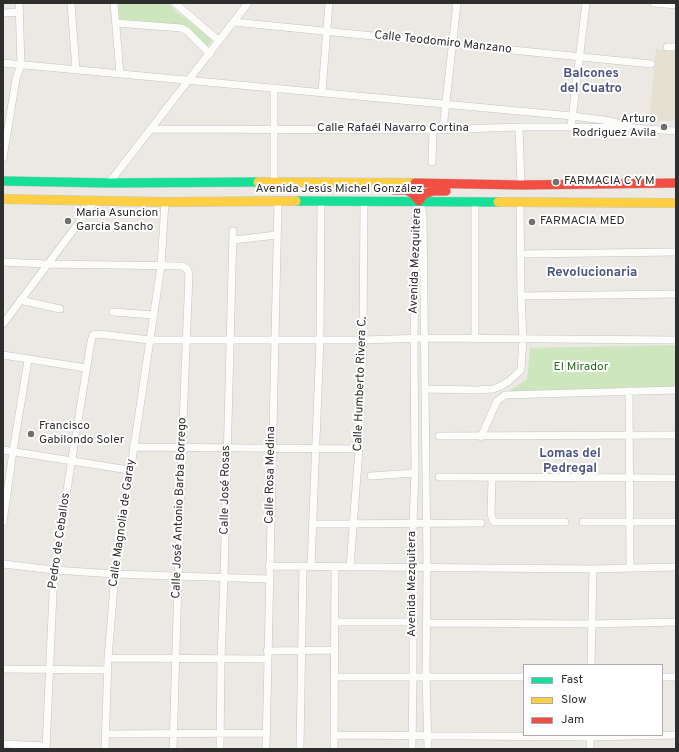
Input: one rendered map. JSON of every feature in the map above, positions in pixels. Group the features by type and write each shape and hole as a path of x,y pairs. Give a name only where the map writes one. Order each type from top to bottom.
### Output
{"main road":[{"name":"Avenida Jesús Michel González","path":"3,181 109,183 313,182 521,185 676,183"},
{"path":"313,182 335,190 406,190 412,192 419,201 424,194 433,191 498,190 521,185"},
{"name":"Avenida Jesús Michel González","path":"3,200 166,202 419,201 520,203 676,203"}],"street":[{"path":"3,158 16,79 21,65 19,3"},
{"path":"70,3 76,70"},
{"path":"114,3 120,74"},
{"path":"175,3 219,41"},
{"path":"109,183 210,54 247,3"},
{"path":"322,92 329,3"},
{"path":"443,129 457,3"},
{"path":"571,127 586,3"},
{"path":"654,3 676,5"},
{"path":"3,13 20,12"},
{"name":"Calle Teodomiro Manzano","path":"234,22 652,64"},
{"path":"116,23 183,29 210,54"},
{"path":"667,47 676,47"},
{"name":"Calle Rafaél Navarro Cortina","path":"3,63 572,116 611,121 634,128"},
{"path":"274,88 274,182"},
{"path":"519,127 521,185"},
{"name":"Calle Rafaél Navarro Cortina","path":"151,129 433,130 571,127 634,128 676,131"},
{"path":"432,162 433,130"},
{"path":"3,324 46,264 95,201"},
{"path":"311,566 320,340 321,201"},
{"name":"Calle Humberto Rivera C.","path":"350,567 359,448 363,340 364,201"},
{"name":"Avenida Mezquitera","path":"419,201 423,213 427,567 426,677 428,749"},
{"name":"Avenida Mezquitera","path":"412,749 414,622 413,523 415,473 414,338 416,212 419,201"},
{"name":"Calle Magnolia de Garay","path":"105,749 108,658 115,574 161,266 166,202"},
{"name":"Calle Rosa Medina","path":"266,749 278,202"},
{"path":"475,202 475,339"},
{"path":"425,389 492,389 502,386 515,376 521,369 523,340 520,203"},
{"name":"Calle José Rosas","path":"220,749 221,658 233,231"},
{"path":"233,240 277,235"},
{"path":"520,254 676,252"},
{"path":"3,262 161,266"},
{"name":"Calle José Antonio Barba Borrego","path":"161,266 182,266 186,268 189,274 172,749"},
{"path":"521,296 676,294"},
{"path":"20,300 60,309"},
{"path":"113,312 154,315"},
{"name":"Pedro de Ceballos","path":"46,748 54,570 90,341 93,335 98,334 150,340"},
{"path":"150,340 363,340 414,338 676,340"},
{"path":"3,355 86,368"},
{"path":"3,522 12,451 28,360"},
{"path":"481,437 497,401 501,397 509,394 676,390"},
{"path":"629,391 630,568"},
{"path":"439,436 676,435"},
{"path":"133,447 359,448"},
{"path":"3,450 130,470"},
{"path":"371,476 415,473"},
{"path":"439,477 676,478"},
{"path":"492,478 491,514 493,521 498,523 565,522"},
{"path":"583,522 676,522"},
{"path":"312,524 481,523"},
{"path":"3,564 54,570 115,574 269,579"},
{"path":"269,566 593,569 676,567"},
{"path":"300,749 303,566"},
{"path":"334,749 335,567"},
{"path":"591,664 593,569"},
{"path":"335,622 414,622"},
{"path":"427,622 592,624 676,622"},
{"path":"267,651 335,650"},
{"path":"108,658 267,659"},
{"path":"3,668 108,670"},
{"path":"335,677 523,677"},
{"path":"663,677 676,677"},
{"path":"106,734 266,733"},
{"path":"334,735 590,736 590,749"},
{"path":"663,735 676,735"},
{"path":"3,744 46,748"}],"shaded area":[{"path":"656,49 676,51 676,121 649,120"}],"green space":[{"path":"116,3 169,3 174,10 213,39 207,47 183,26 117,20"},
{"name":"El Mirador","path":"676,345 676,387 506,393 527,379 530,348"}],"traffic: fast":[{"path":"3,181 109,183 258,182"},
{"path":"296,201 498,202"}],"traffic: slow":[{"path":"258,182 415,183"},
{"path":"3,199 165,202 296,201"},
{"path":"498,202 676,203"}],"traffic: jam":[{"path":"415,183 521,185 676,183"},
{"path":"394,190 406,190 412,193 419,201 424,194 433,191 446,191"}],"place":[{"name":"Arturo Rodriguez Avila","path":"664,127"},
{"name":"FARMACIA C Y M","path":"556,182"},
{"name":"Maria Asuncion Garcia Sancho","path":"68,221"},
{"name":"FARMACIA MED","path":"532,222"},
{"name":"Francisco Gabilondo Soler","path":"31,434"}],"district":[{"name":"Balcones del Cuatro","path":"591,82"},
{"name":"Revolucionaria","path":"592,273"},
{"name":"Lomas del Pedregal","path":"570,462"}]}
